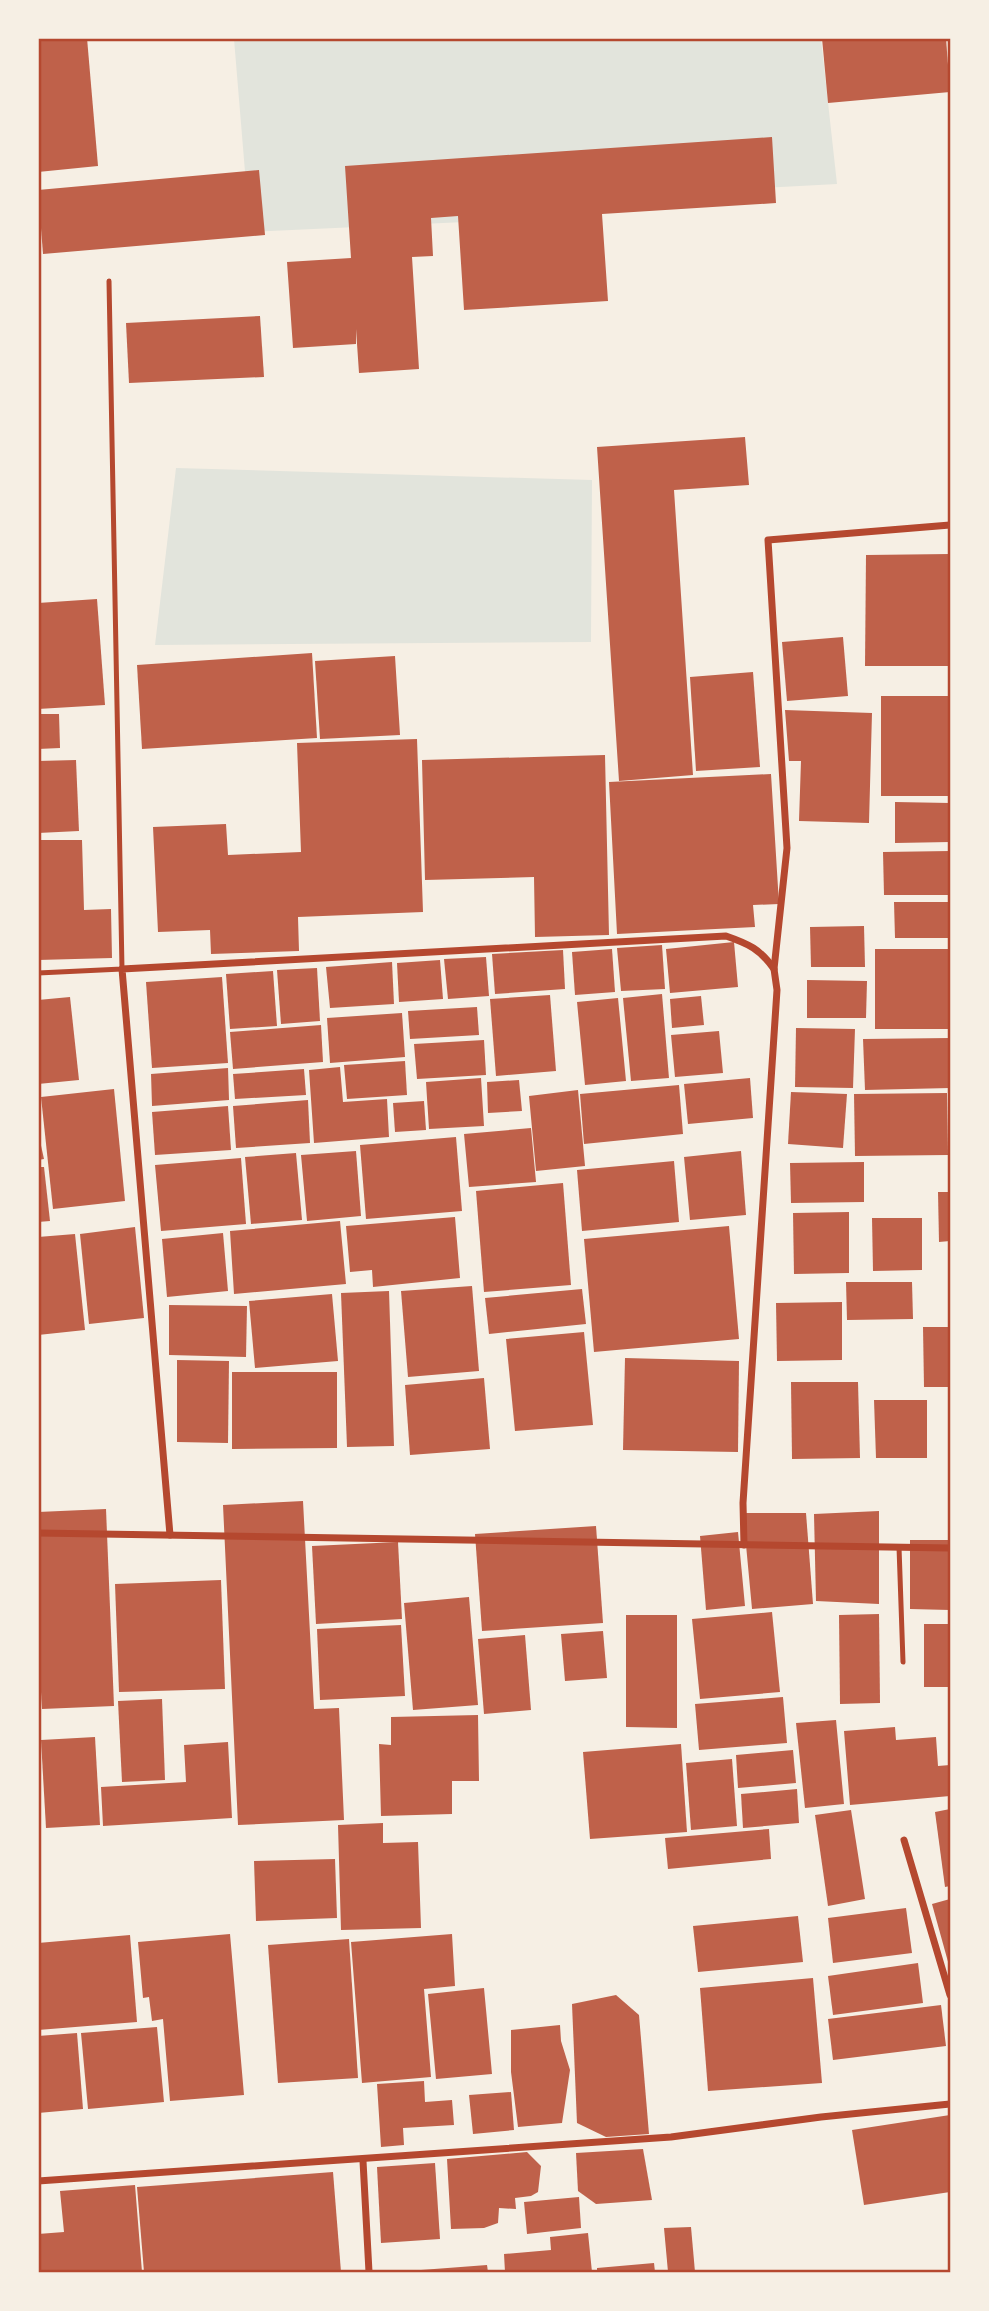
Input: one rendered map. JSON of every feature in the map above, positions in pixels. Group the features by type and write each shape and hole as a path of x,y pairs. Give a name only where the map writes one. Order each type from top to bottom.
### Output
{"street":[{"path":"744,1545 743,1503 777,990 774,969 787,848 768,540 950,525"},
{"path":"170,1535 122,969 726,936 745,942 763,953 774,969"},
{"path":"38,1533 950,1548"},
{"path":"904,1840 950,1995"},
{"path":"38,2182 671,2137 821,2117 950,2104"},
{"path":"363,2161 369,2273"}],"lane":[{"path":"38,973 122,969 108,281"},
{"path":"899,1547 903,1661"}],"shaded area":[{"path":"234,39 821,39 837,184 507,202 508,220 250,232"},
{"path":"176,468 592,480 591,642 155,645"}],"building":[{"path":"38,38 87,38 98,166 38,172"},
{"path":"822,38 946,38 950,92 828,103"},
{"path":"772,137 776,203 602,214 608,301 464,310 458,216 431,218 433,256 412,257 419,369 359,373 356,329 356,344 293,348 287,262 351,258 345,166"},
{"path":"259,170 265,235 43,254 38,190"},
{"path":"260,316 264,377 129,383 126,323"},
{"path":"745,437 749,485 674,490 693,775 619,781 597,447"},
{"path":"950,554 950,666 865,666 866,555"},
{"path":"97,599 105,705 38,709 38,603"},
{"path":"843,637 848,696 787,701 782,642"},
{"path":"312,653 317,738 142,749 137,665"},
{"path":"395,656 400,735 320,739 315,661"},
{"path":"753,672 760,767 696,771 690,677"},
{"path":"881,696 950,696 950,796 881,796"},
{"path":"785,710 872,713 869,823 799,821 801,761 789,761"},
{"path":"38,714 59,714 60,748 38,749"},
{"path":"417,739 423,912 298,917 299,951 211,954 210,930 158,932 153,827 226,824 228,855 301,852 297,743"},
{"path":"605,755 609,935 535,937 534,877 425,880 422,760"},
{"path":"76,760 79,831 38,833 38,761"},
{"path":"771,774 779,904 753,905 755,927 617,934 609,782"},
{"path":"895,802 950,803 950,842 895,843"},
{"path":"38,840 82,840 84,910 111,909 112,958 38,960"},
{"path":"950,851 950,895 884,895 883,852"},
{"path":"894,902 950,902 950,938 895,938"},
{"path":"864,926 865,967 811,967 810,927"},
{"path":"734,942 738,987 670,993 666,949"},
{"path":"662,945 665,989 621,991 617,948"},
{"path":"612,949 615,992 575,995 572,952"},
{"path":"875,949 950,949 950,1029 875,1029"},
{"path":"563,950 565,989 495,994 492,954"},
{"path":"486,957 489,996 448,999 444,959"},
{"path":"440,960 443,999 399,1002 397,963"},
{"path":"392,962 394,1004 330,1008 326,967"},
{"path":"317,968 320,1021 281,1024 277,970"},
{"path":"273,971 277,1026 230,1029 226,974"},
{"path":"222,977 228,1063 152,1068 146,982"},
{"path":"807,980 867,981 866,1018 807,1018"},
{"path":"662,994 669,1078 631,1081 623,998"},
{"path":"550,995 556,1071 496,1076 490,999"},
{"path":"701,996 704,1025 672,1028 670,999"},
{"path":"70,997 79,1080 38,1084 38,1000"},
{"path":"618,998 626,1081 585,1085 577,1002"},
{"path":"477,1007 479,1035 410,1039 408,1011"},
{"path":"402,1013 405,1057 330,1063 327,1018"},
{"path":"321,1025 323,1062 233,1069 230,1032"},
{"path":"796,1028 855,1029 853,1088 795,1087"},
{"path":"719,1031 723,1073 675,1077 671,1035"},
{"path":"950,1038 950,1088 865,1090 863,1039"},
{"path":"484,1040 486,1075 417,1079 414,1044"},
{"path":"405,1061 407,1095 347,1099 344,1065"},
{"path":"340,1067 343,1102 387,1099 389,1137 314,1143 309,1070"},
{"path":"228,1068 229,1100 152,1106 151,1074"},
{"path":"304,1069 306,1095 235,1099 233,1074"},
{"path":"481,1078 484,1126 429,1129 426,1082"},
{"path":"750,1078 753,1118 688,1124 684,1084"},
{"path":"519,1080 522,1111 488,1113 487,1082"},
{"path":"679,1085 683,1134 584,1144 580,1094"},
{"path":"114,1089 125,1201 53,1209 41,1097"},
{"path":"578,1090 585,1166 536,1171 529,1096"},
{"path":"791,1092 847,1094 843,1148 788,1144"},
{"path":"947,1093 948,1155 855,1156 854,1094"},
{"path":"308,1100 310,1143 236,1148 233,1106"},
{"path":"424,1101 426,1130 395,1132 393,1103"},
{"path":"228,1106 231,1150 155,1155 152,1112"},
{"path":"531,1128 536,1182 469,1187 464,1134"},
{"path":"38,1132 44,1159 38,1160"},
{"path":"456,1137 462,1211 366,1219 360,1145"},
{"path":"356,1151 361,1216 307,1221 301,1155"},
{"path":"741,1151 746,1215 690,1220 684,1157"},
{"path":"296,1153 302,1220 251,1224 245,1157"},
{"path":"241,1158 246,1224 161,1231 155,1165"},
{"path":"674,1161 679,1222 582,1231 577,1170"},
{"path":"864,1162 864,1202 791,1203 790,1163"},
{"path":"38,1167 44,1167 50,1221 38,1222"},
{"path":"563,1183 571,1285 484,1292 476,1191"},
{"path":"938,1192 950,1192 950,1241 939,1242"},
{"path":"849,1212 849,1273 794,1274 793,1213"},
{"path":"455,1217 460,1278 373,1287 372,1270 350,1272 346,1226"},
{"path":"872,1218 922,1218 922,1270 873,1271"},
{"path":"340,1221 346,1284 234,1294 230,1231"},
{"path":"729,1226 739,1339 594,1352 584,1239"},
{"path":"135,1227 144,1318 89,1324 80,1234"},
{"path":"223,1233 228,1291 167,1297 162,1239"},
{"path":"75,1234 85,1330 38,1335 38,1237"},
{"path":"846,1282 912,1282 913,1319 847,1320"},
{"path":"472,1286 479,1371 408,1377 401,1291"},
{"path":"582,1289 586,1324 489,1334 485,1298"},
{"path":"389,1291 394,1446 347,1447 341,1293"},
{"path":"332,1294 338,1361 255,1368 249,1301"},
{"path":"842,1302 842,1360 777,1361 776,1303"},
{"path":"169,1305 247,1306 246,1357 169,1355"},
{"path":"923,1327 950,1327 950,1387 924,1387"},
{"path":"584,1332 593,1425 515,1431 506,1339"},
{"path":"625,1358 739,1361 738,1452 623,1450"},
{"path":"177,1360 229,1361 228,1443 177,1442"},
{"path":"232,1372 337,1372 337,1448 232,1449"},
{"path":"484,1378 490,1449 410,1455 405,1385"},
{"path":"791,1382 858,1382 860,1458 792,1459"},
{"path":"874,1400 927,1400 927,1458 876,1458"},
{"path":"303,1501 314,1709 339,1708 344,1820 238,1825 223,1505"},
{"path":"106,1509 114,1706 42,1709 38,1642 38,1512"},
{"path":"879,1511 879,1604 816,1601 814,1514"},
{"path":"743,1513 806,1513 813,1604 752,1609"},
{"path":"596,1526 603,1623 482,1631 475,1534"},
{"path":"738,1532 745,1606 706,1610 700,1536"},
{"path":"910,1540 950,1540 950,1610 910,1609"},
{"path":"398,1542 402,1619 316,1624 312,1546"},
{"path":"221,1580 225,1689 119,1692 115,1584"},
{"path":"469,1597 478,1705 413,1710 404,1603"},
{"path":"772,1612 780,1692 700,1699 692,1619"},
{"path":"879,1614 880,1703 840,1704 839,1615"},
{"path":"626,1615 677,1615 677,1728 626,1727"},
{"path":"924,1624 950,1624 950,1687 924,1687"},
{"path":"401,1625 405,1696 320,1700 317,1629"},
{"path":"603,1631 607,1678 565,1681 561,1634"},
{"path":"525,1635 531,1710 484,1714 478,1639"},
{"path":"783,1697 787,1743 699,1750 695,1704"},
{"path":"162,1699 165,1780 122,1782 118,1701"},
{"path":"478,1715 479,1781 452,1781 452,1814 381,1816 379,1744 391,1745 391,1717"},
{"path":"836,1720 844,1804 805,1808 796,1723"},
{"path":"895,1727 896,1740 936,1737 938,1766 950,1765 950,1796 850,1805 844,1731"},
{"path":"95,1737 100,1825 46,1828 41,1740"},
{"path":"228,1742 232,1818 103,1826 101,1787 186,1782 184,1745"},
{"path":"681,1744 687,1832 590,1839 583,1752"},
{"path":"793,1750 796,1783 738,1788 736,1755"},
{"path":"732,1759 737,1826 691,1830 686,1763"},
{"path":"797,1789 799,1823 743,1828 741,1794"},
{"path":"950,1809 950,1886 945,1887 935,1812"},
{"path":"851,1810 865,1899 828,1906 815,1815"},
{"path":"383,1823 383,1843 418,1842 421,1928 341,1930 338,1825"},
{"path":"769,1829 771,1859 668,1869 665,1838"},
{"path":"335,1859 337,1918 256,1921 254,1861"},
{"path":"950,1899 950,1969 932,1904"},
{"path":"906,1908 912,1953 833,1963 828,1918"},
{"path":"798,1916 803,1962 698,1972 693,1926"},
{"path":"230,1934 244,2095 170,2101 163,2019 152,2021 149,1997 143,1998 138,1942"},
{"path":"452,1934 455,1986 424,1989 431,2077 362,2083 351,1942"},
{"path":"130,1935 137,2022 38,2030 38,1943"},
{"path":"349,1939 358,2078 278,2083 268,1945"},
{"path":"918,1963 923,2003 833,2015 828,1976"},
{"path":"813,1978 822,2083 708,2091 700,1988"},
{"path":"484,1988 492,2074 436,2079 428,1994"},
{"path":"616,1995 639,2015 649,2134 606,2137 577,2123 572,2004"},
{"path":"941,2005 946,2046 833,2060 828,2019"},
{"path":"560,2025 561,2041 570,2070 562,2123 518,2127 511,2072 511,2030"},
{"path":"157,2027 164,2102 88,2109 81,2033"},
{"path":"77,2033 83,2109 38,2113 38,2036"},
{"path":"424,2081 425,2102 452,2100 454,2125 403,2128 404,2145 381,2147 377,2084"},
{"path":"511,2092 514,2130 473,2134 469,2095"},
{"path":"950,2115 950,2192 864,2205 852,2130"},
{"path":"643,2149 652,2200 596,2204 578,2191 576,2153"},
{"path":"527,2152 541,2166 538,2192 531,2196 515,2198 516,2209 499,2208 498,2223 484,2228 451,2229 447,2159"},
{"path":"435,2163 440,2239 381,2243 377,2167"},
{"path":"333,2172 341,2272 144,2272 137,2187"},
{"path":"135,2185 142,2272 38,2272 38,2234 64,2232 60,2191"},
{"path":"579,2197 581,2228 527,2234 524,2202"},
{"path":"691,2227 695,2272 668,2272 664,2228"},
{"path":"588,2233 592,2272 505,2272 504,2254 551,2250 550,2237"},
{"path":"654,2263 655,2272 597,2272 597,2268"},
{"path":"487,2265 488,2272 421,2272 421,2270"}]}
